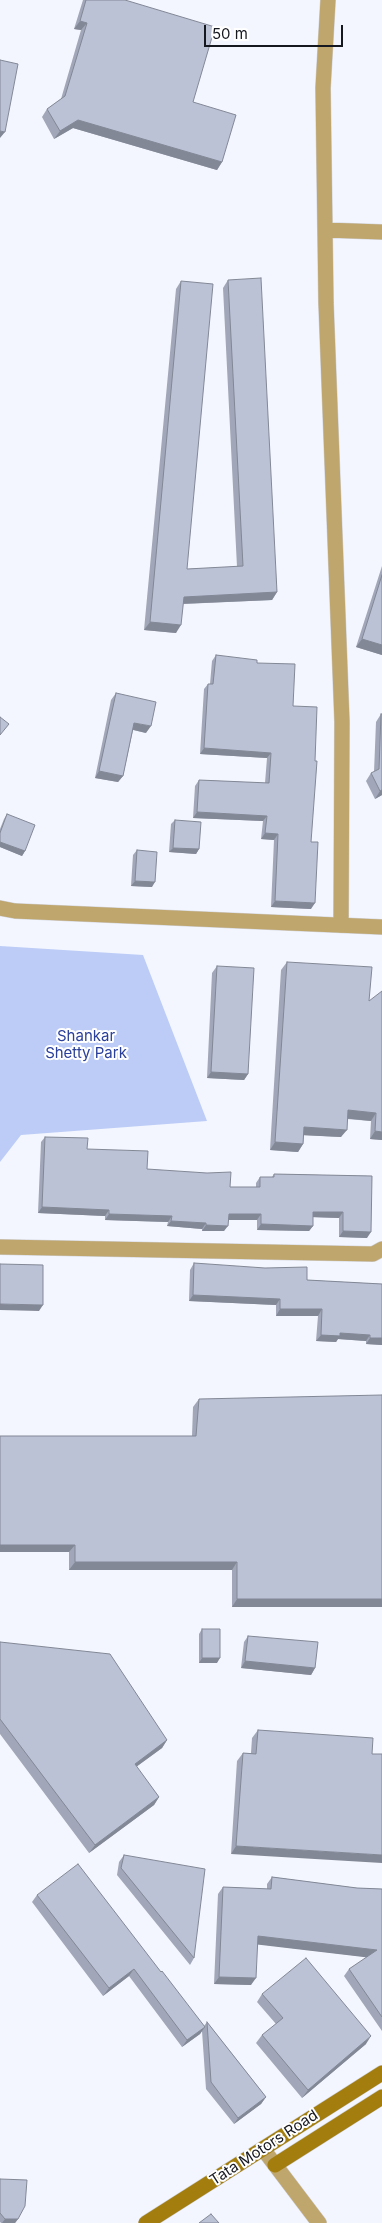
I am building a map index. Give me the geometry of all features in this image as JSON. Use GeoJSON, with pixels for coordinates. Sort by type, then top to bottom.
{"type":"FeatureCollection","features":[{"type":"Feature","properties":{"kind":"main road","name":"Tata Motors Road"},"geometry":{"type":"LineString","coordinates":[[146,2223],[382,2073]]}},
{"type":"Feature","properties":{"kind":"main road"},"geometry":{"type":"LineString","coordinates":[[275,2164],[382,2097]]}},
{"type":"Feature","properties":{"kind":"street"},"geometry":{"type":"LineString","coordinates":[[328,0],[323,88],[325,230],[342,722],[341,925]]}},
{"type":"Feature","properties":{"kind":"street"},"geometry":{"type":"LineString","coordinates":[[325,230],[382,232]]}},
{"type":"Feature","properties":{"kind":"street"},"geometry":{"type":"LineString","coordinates":[[0,908],[15,911],[382,927]]}},
{"type":"Feature","properties":{"kind":"street"},"geometry":{"type":"LineString","coordinates":[[0,1247],[373,1254],[382,1249]]}},
{"type":"Feature","properties":{"kind":"street"},"geometry":{"type":"LineString","coordinates":[[263,2149],[319,2223]]}},
{"type":"Feature","properties":{"kind":"green space","name":"Shankar Shetty Park"},"geometry":{"type":"Polygon","coordinates":[[[0,946],[143,955],[207,1121],[21,1135],[0,1162],[0,946]]]}},
{"type":"Feature","properties":{"kind":"building"},"geometry":{"type":"Polygon","coordinates":[[[86,0],[125,0],[215,27],[193,102],[236,115],[222,162],[78,120],[60,131],[47,109],[65,96],[87,23],[80,21],[86,0]]]}},
{"type":"Feature","properties":{"kind":"building"},"geometry":{"type":"Polygon","coordinates":[[[0,60],[18,64],[5,132],[0,131],[0,60]]]}},
{"type":"Feature","properties":{"kind":"building"},"geometry":{"type":"Polygon","coordinates":[[[261,278],[277,592],[184,597],[181,625],[150,622],[181,281],[213,284],[187,569],[243,566],[228,280],[261,278]]]}},
{"type":"Feature","properties":{"kind":"building"},"geometry":{"type":"Polygon","coordinates":[[[382,575],[382,645],[362,639],[382,575]]]}},
{"type":"Feature","properties":{"kind":"building"},"geometry":{"type":"Polygon","coordinates":[[[216,655],[257,660],[257,663],[295,664],[293,706],[317,707],[315,761],[317,761],[311,842],[318,842],[315,903],[275,901],[278,834],[265,833],[267,816],[197,812],[199,780],[269,783],[271,753],[204,748],[208,684],[213,684],[216,655]]]}},
{"type":"Feature","properties":{"kind":"building"},"geometry":{"type":"Polygon","coordinates":[[[116,693],[156,702],[151,726],[134,723],[123,776],[99,771],[116,693]]]}},
{"type":"Feature","properties":{"kind":"building"},"geometry":{"type":"Polygon","coordinates":[[[381,714],[382,790],[380,791],[371,773],[379,769],[381,714]]]}},
{"type":"Feature","properties":{"kind":"building"},"geometry":{"type":"Polygon","coordinates":[[[0,717],[9,724],[0,735],[0,717]]]}},
{"type":"Feature","properties":{"kind":"building"},"geometry":{"type":"Polygon","coordinates":[[[7,814],[35,825],[25,851],[0,842],[0,833],[7,814]]]}},
{"type":"Feature","properties":{"kind":"building"},"geometry":{"type":"Polygon","coordinates":[[[175,820],[201,822],[199,849],[173,848],[175,820]]]}},
{"type":"Feature","properties":{"kind":"building"},"geometry":{"type":"Polygon","coordinates":[[[137,850],[157,852],[155,882],[135,881],[137,850]]]}},
{"type":"Feature","properties":{"kind":"building"},"geometry":{"type":"Polygon","coordinates":[[[287,962],[372,967],[369,1001],[382,991],[382,1132],[375,1131],[376,1113],[348,1110],[347,1130],[304,1127],[303,1144],[275,1142],[287,962]]]}},
{"type":"Feature","properties":{"kind":"building"},"geometry":{"type":"Polygon","coordinates":[[[217,966],[254,968],[248,1074],[211,1072],[217,966]]]}},
{"type":"Feature","properties":{"kind":"building"},"geometry":{"type":"Polygon","coordinates":[[[45,1137],[88,1138],[87,1149],[148,1151],[147,1169],[207,1173],[231,1172],[230,1187],[260,1187],[260,1177],[274,1177],[274,1174],[372,1176],[371,1232],[343,1231],[343,1212],[313,1212],[313,1226],[261,1224],[261,1214],[229,1214],[228,1226],[171,1221],[172,1216],[109,1214],[109,1210],[42,1207],[45,1137]]]}},
{"type":"Feature","properties":{"kind":"building"},"geometry":{"type":"Polygon","coordinates":[[[194,1263],[265,1268],[307,1267],[307,1280],[382,1284],[382,1338],[370,1338],[370,1335],[340,1333],[340,1336],[321,1335],[322,1309],[280,1309],[280,1299],[193,1295],[194,1263]]]}},
{"type":"Feature","properties":{"kind":"building"},"geometry":{"type":"Polygon","coordinates":[[[0,1264],[43,1265],[43,1305],[0,1304],[0,1264]]]}},
{"type":"Feature","properties":{"kind":"building"},"geometry":{"type":"Polygon","coordinates":[[[382,1395],[382,1599],[237,1599],[237,1562],[75,1562],[75,1545],[0,1545],[0,1436],[196,1436],[199,1399],[382,1395]]]}},
{"type":"Feature","properties":{"kind":"building"},"geometry":{"type":"Polygon","coordinates":[[[202,1629],[220,1629],[220,1658],[202,1658],[202,1629]]]}},
{"type":"Feature","properties":{"kind":"building"},"geometry":{"type":"Polygon","coordinates":[[[248,1636],[318,1642],[315,1668],[245,1661],[248,1636]]]}},
{"type":"Feature","properties":{"kind":"building"},"geometry":{"type":"Polygon","coordinates":[[[0,1642],[110,1654],[167,1740],[135,1764],[159,1797],[95,1845],[0,1719],[0,1642]]]}},
{"type":"Feature","properties":{"kind":"building"},"geometry":{"type":"Polygon","coordinates":[[[258,1730],[373,1738],[372,1754],[382,1754],[382,1855],[236,1846],[243,1753],[256,1754],[258,1730]]]}},
{"type":"Feature","properties":{"kind":"building"},"geometry":{"type":"Polygon","coordinates":[[[124,1855],[205,1869],[194,1958],[121,1868],[124,1855]]]}},
{"type":"Feature","properties":{"kind":"building"},"geometry":{"type":"Polygon","coordinates":[[[78,1864],[205,2027],[187,2040],[134,1969],[109,1988],[37,1895],[78,1864]]]}},
{"type":"Feature","properties":{"kind":"building"},"geometry":{"type":"Polygon","coordinates":[[[272,1877],[357,1888],[382,1889],[382,2017],[349,1969],[377,1950],[258,1936],[256,1978],[219,1977],[223,1887],[271,1889],[272,1877]]]}},
{"type":"Feature","properties":{"kind":"building"},"geometry":{"type":"Polygon","coordinates":[[[306,1958],[371,2036],[308,2090],[262,2035],[283,2018],[262,1994],[306,1958]]]}},
{"type":"Feature","properties":{"kind":"building"},"geometry":{"type":"Polygon","coordinates":[[[207,2022],[266,2097],[238,2118],[211,2082],[207,2022]]]}},
{"type":"Feature","properties":{"kind":"building"},"geometry":{"type":"Polygon","coordinates":[[[0,2179],[27,2180],[25,2206],[18,2219],[5,2219],[0,2213],[0,2179]]]}},
{"type":"Feature","properties":{"kind":"building"},"geometry":{"type":"Polygon","coordinates":[[[211,2214],[219,2223],[199,2223],[211,2214]]]}}]}
